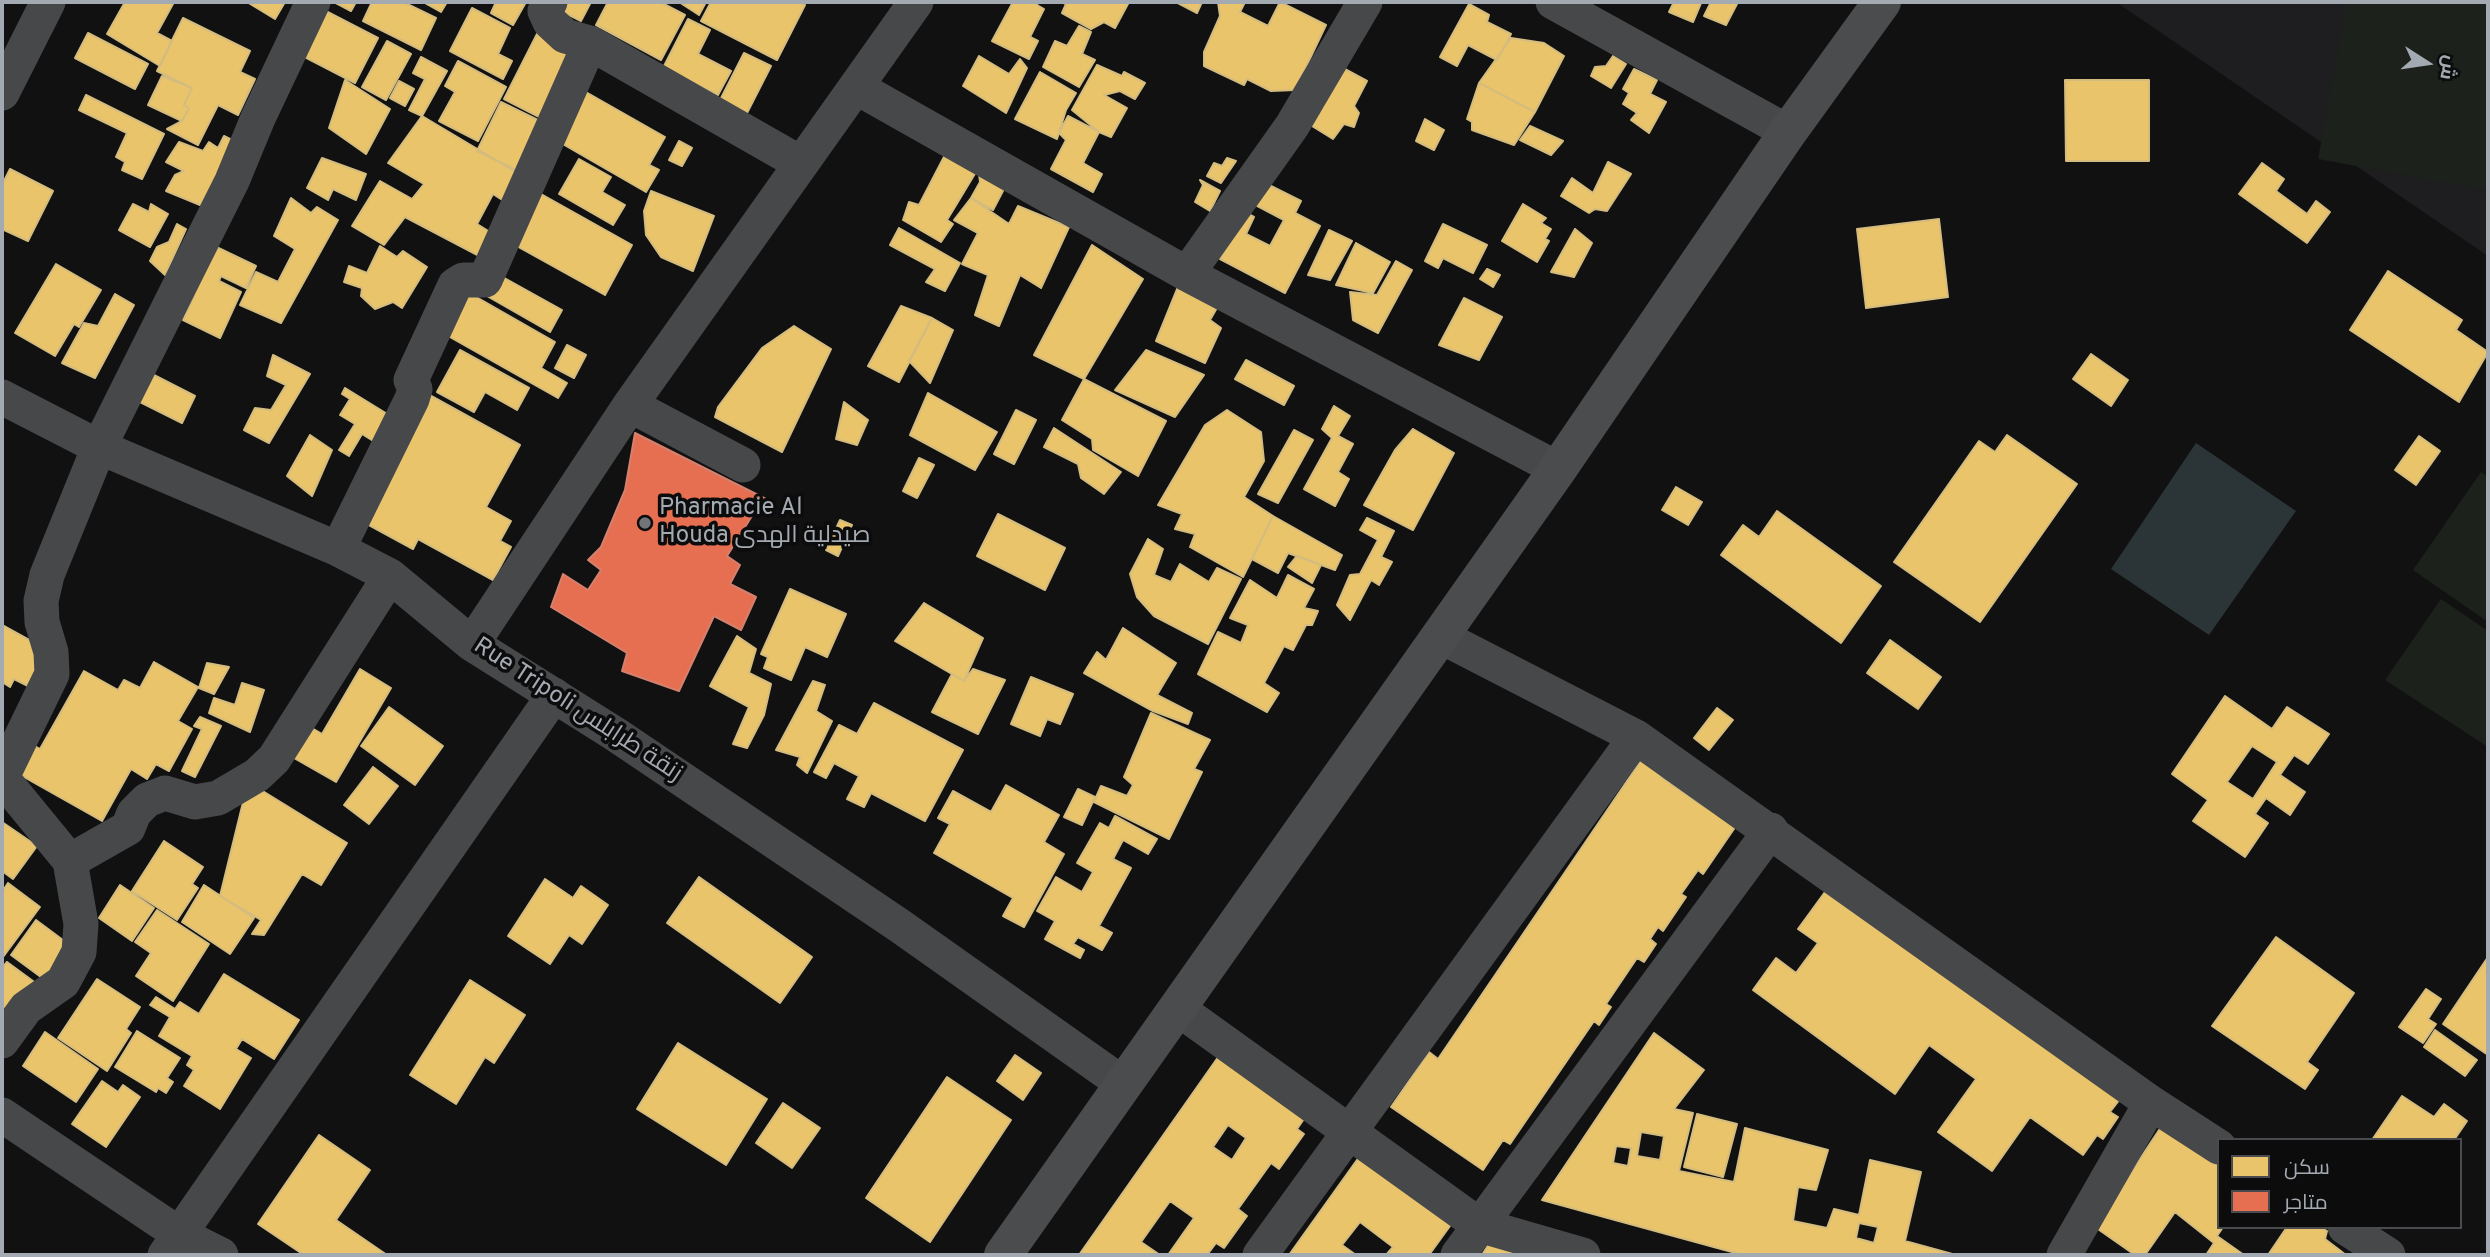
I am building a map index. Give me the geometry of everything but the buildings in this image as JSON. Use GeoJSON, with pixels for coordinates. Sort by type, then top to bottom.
{"type":"FeatureCollection","features":[{"type":"Feature","properties":{"kind":"main road"},"geometry":{"type":"LineString","coordinates":[[1003,1255],[1122,1083],[1559,469],[1788,132],[1882,2]]}},
{"type":"Feature","properties":{"kind":"street"},"geometry":{"type":"LineString","coordinates":[[2,93],[48,2]]}},
{"type":"Feature","properties":{"kind":"street"},"geometry":{"type":"LineString","coordinates":[[2,1041],[26,1008],[63,982],[79,952],[81,924],[70,861],[2,778],[52,674],[51,652],[42,622],[44,588],[99,447],[232,181],[258,118],[313,2]]}},
{"type":"Feature","properties":{"kind":"street"},"geometry":{"type":"LineString","coordinates":[[550,2],[545,10],[550,22],[565,36],[590,43],[800,163]]}},
{"type":"Feature","properties":{"kind":"street"},"geometry":{"type":"LineString","coordinates":[[471,644],[630,405],[915,2]]}},
{"type":"Feature","properties":{"kind":"street"},"geometry":{"type":"LineString","coordinates":[[1187,274],[1292,126],[1365,2]]}},
{"type":"Feature","properties":{"kind":"street"},"geometry":{"type":"LineString","coordinates":[[1553,2],[1788,132]]}},
{"type":"Feature","properties":{"kind":"street"},"geometry":{"type":"LineString","coordinates":[[338,549],[412,399],[415,389],[411,380],[455,285],[463,280],[485,280],[590,43]]}},
{"type":"Feature","properties":{"kind":"street"},"geometry":{"type":"LineString","coordinates":[[856,87],[1187,274],[1559,469]]}},
{"type":"Feature","properties":{"kind":"street","name":"Rue Tripoli زنقة طرابلس"},"geometry":{"type":"LineString","coordinates":[[2,397],[99,447],[338,549],[390,576],[471,644],[554,695],[900,926],[1122,1083]]}},
{"type":"Feature","properties":{"kind":"street"},"geometry":{"type":"LineString","coordinates":[[630,405],[743,465]]}},
{"type":"Feature","properties":{"kind":"street"},"geometry":{"type":"LineString","coordinates":[[70,861],[128,828],[134,813],[146,800],[165,793],[195,802],[218,797],[257,775],[274,759],[390,576]]}},
{"type":"Feature","properties":{"kind":"street"},"geometry":{"type":"LineString","coordinates":[[1440,636],[1636,737],[1771,830],[2151,1103],[2217,1146]]}},
{"type":"Feature","properties":{"kind":"street"},"geometry":{"type":"LineString","coordinates":[[172,1245],[554,695]]}},
{"type":"Feature","properties":{"kind":"street"},"geometry":{"type":"LineString","coordinates":[[1260,1255],[1636,737]]}},
{"type":"Feature","properties":{"kind":"street"},"geometry":{"type":"LineString","coordinates":[[1458,1255],[1771,830]]}},
{"type":"Feature","properties":{"kind":"street"},"geometry":{"type":"LineString","coordinates":[[1177,1007],[1479,1225],[1583,1255]]}},
{"type":"Feature","properties":{"kind":"street"},"geometry":{"type":"LineString","coordinates":[[2064,1255],[2151,1103]]}},
{"type":"Feature","properties":{"kind":"street"},"geometry":{"type":"LineString","coordinates":[[2,1115],[172,1245],[221,1255]]}},
{"type":"Feature","properties":{"kind":"street"},"geometry":{"type":"LineString","coordinates":[[2347,1229],[2388,1255]]}},
{"type":"Feature","properties":{"kind":"shaded area"},"geometry":{"type":"Polygon","coordinates":[[[2116,2],[2488,2],[2488,256],[2116,2]]]}},
{"type":"Feature","properties":{"kind":"shaded area"},"geometry":{"type":"Polygon","coordinates":[[[2347,2],[2488,2],[2488,190],[2318,159],[2347,2]]]}},
{"type":"Feature","properties":{"kind":"shaded area"},"geometry":{"type":"Polygon","coordinates":[[[2196,443],[2296,511],[2209,635],[2111,569],[2196,443]]]}},
{"type":"Feature","properties":{"kind":"shaded area"},"geometry":{"type":"Polygon","coordinates":[[[2481,472],[2488,477],[2488,622],[2413,570],[2481,472]]]}},
{"type":"Feature","properties":{"kind":"shaded area"},"geometry":{"type":"Polygon","coordinates":[[[2441,599],[2488,631],[2488,747],[2385,680],[2441,599]]]}},
{"type":"Feature","properties":{"kind":"place","name":"Pharmacie Al Houda صيدلية الهدى"},"geometry":{"type":"Point","coordinates":[645,523]}}]}
